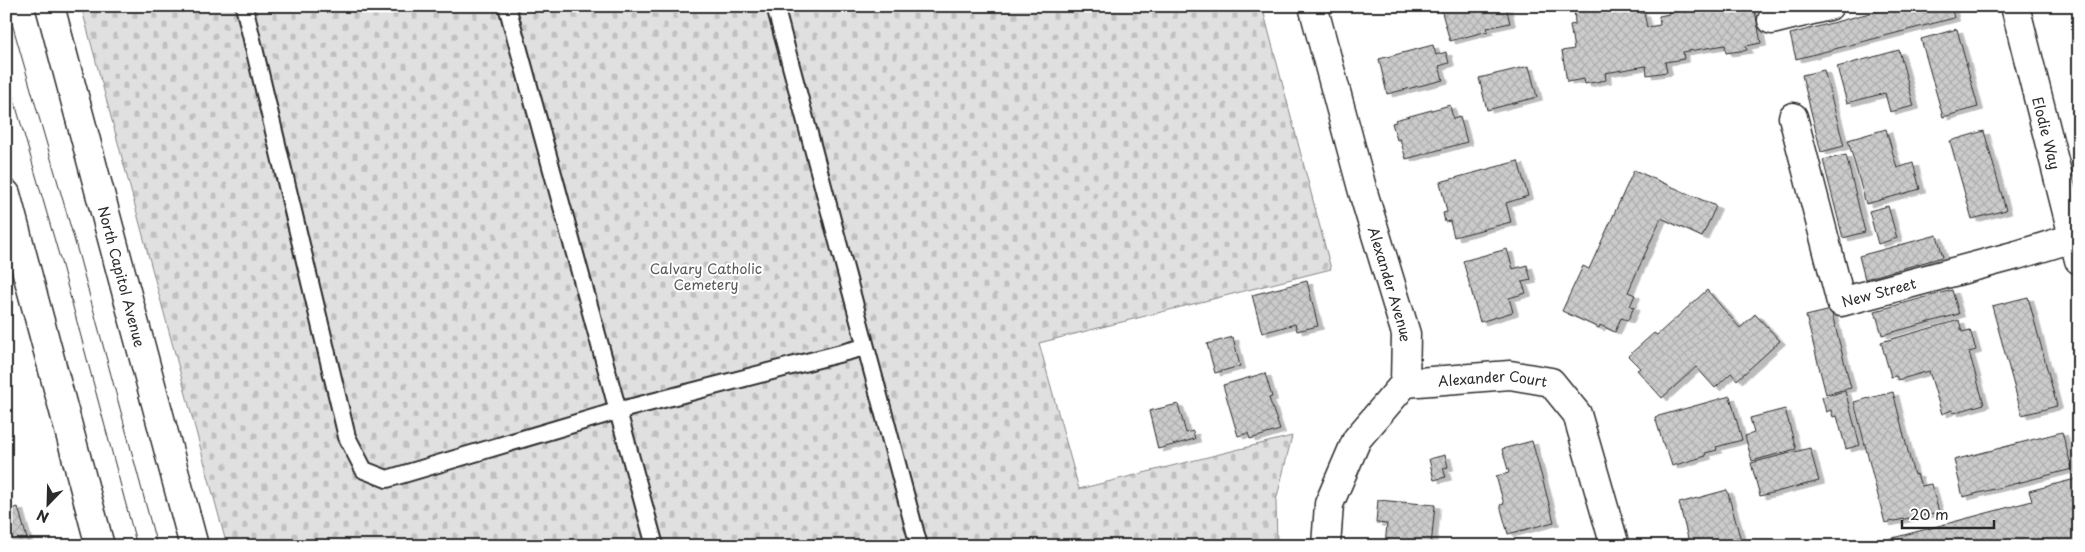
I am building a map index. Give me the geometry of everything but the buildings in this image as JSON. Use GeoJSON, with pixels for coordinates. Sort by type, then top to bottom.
{"type":"FeatureCollection","features":[{"type":"Feature","properties":{"kind":"street","name":"North Capitol Avenue"},"geometry":{"type":"LineString","coordinates":[[50,6],[194,546]]}},
{"type":"Feature","properties":{"kind":"street","name":"Alexander Avenue"},"geometry":{"type":"LineString","coordinates":[[1313,6],[1363,192],[1406,334],[1406,383]]}},
{"type":"Feature","properties":{"kind":"street"},"geometry":{"type":"LineString","coordinates":[[1772,20],[1829,6]]}},
{"type":"Feature","properties":{"kind":"street","name":"Elodie Way"},"geometry":{"type":"LineString","coordinates":[[2015,6],[2076,249]]}},
{"type":"Feature","properties":{"kind":"street","name":"New Street"},"geometry":{"type":"LineString","coordinates":[[1793,117],[1840,302],[2025,253],[2076,249]]}},
{"type":"Feature","properties":{"kind":"street"},"geometry":{"type":"LineString","coordinates":[[6,194],[100,546]]}},
{"type":"Feature","properties":{"kind":"street","name":"Alexander Court"},"geometry":{"type":"LineString","coordinates":[[1406,383],[1510,375],[1551,382],[1577,414],[1616,546]]}},
{"type":"Feature","properties":{"kind":"street"},"geometry":{"type":"LineString","coordinates":[[1326,546],[1329,504],[1356,439],[1406,383]]}},
{"type":"Feature","properties":{"kind":"lane"},"geometry":{"type":"LineString","coordinates":[[244,6],[347,437],[364,470],[387,479],[617,411],[865,346]]}},
{"type":"Feature","properties":{"kind":"lane"},"geometry":{"type":"LineString","coordinates":[[508,6],[655,546]]}},
{"type":"Feature","properties":{"kind":"lane"},"geometry":{"type":"LineString","coordinates":[[775,6],[919,546]]}},
{"type":"Feature","properties":{"kind":"green space","name":"Calvary Catholic Cemetery"},"geometry":{"type":"Polygon","coordinates":[[[81,6],[1262,6],[1331,269],[1039,343],[1079,489],[1292,436],[1276,501],[1277,546],[227,546],[81,6]]]}},
{"type":"Feature","properties":{"kind":"tram line"},"geometry":{"type":"LineString","coordinates":[[7,6],[79,256],[157,546]]}},
{"type":"Feature","properties":{"kind":"tram line"},"geometry":{"type":"LineString","coordinates":[[6,72],[61,262],[137,546]]}}]}
